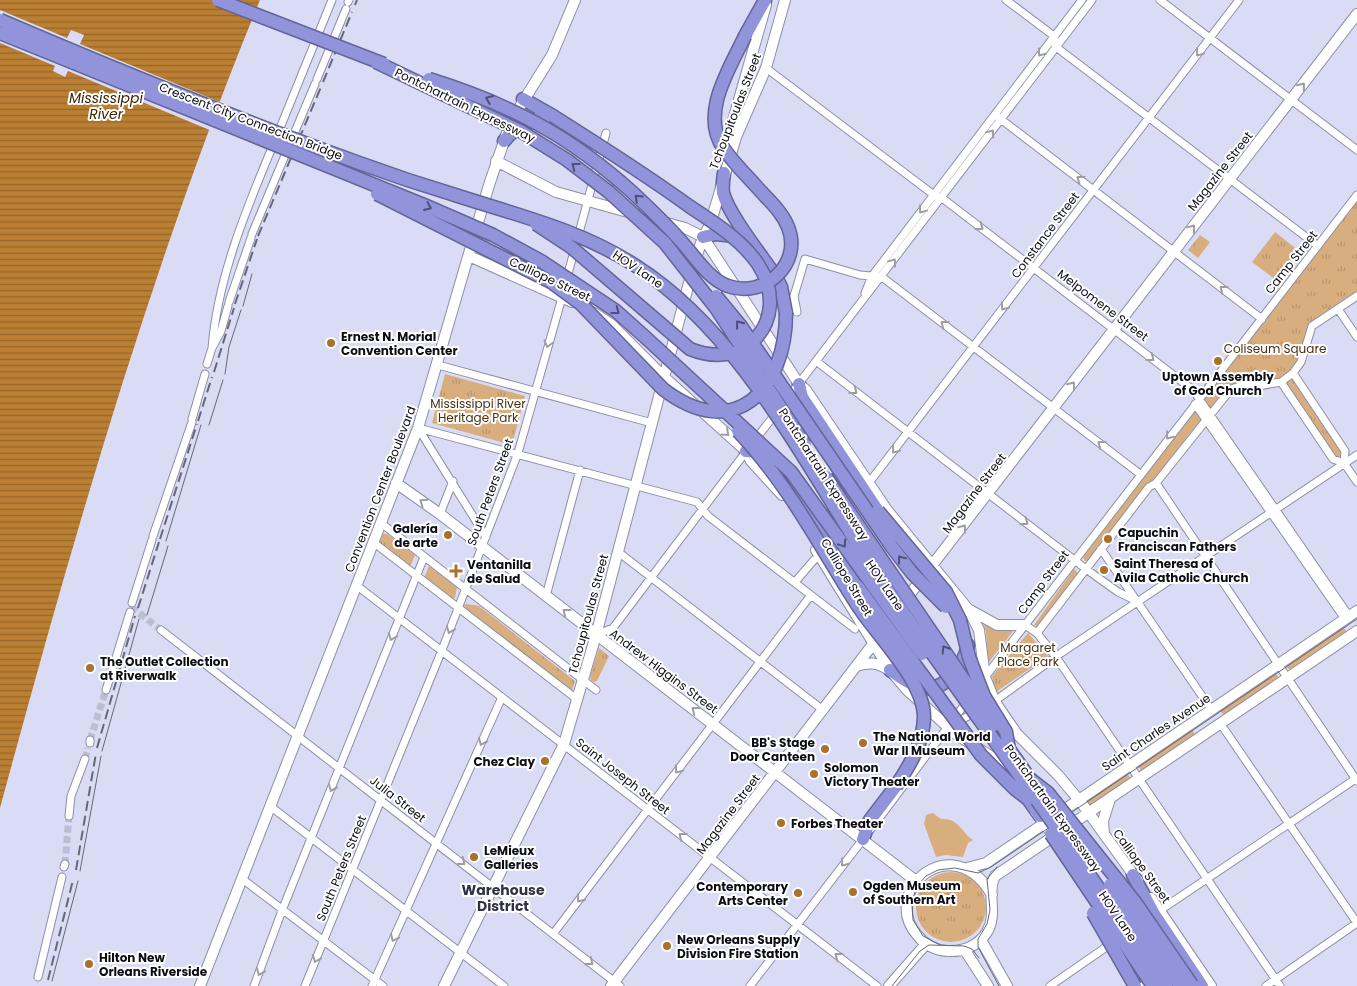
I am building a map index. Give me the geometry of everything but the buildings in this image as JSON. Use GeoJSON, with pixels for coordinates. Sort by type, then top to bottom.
{"type":"FeatureCollection","features":[{"type":"Feature","properties":{"kind":"highway"},"geometry":{"type":"LineString","coordinates":[[218,0],[376,62],[474,93],[544,125],[590,157],[632,191],[679,238],[714,278],[728,286],[747,290],[762,286],[779,274],[788,262],[791,244],[789,228],[781,214],[724,149],[717,132],[715,107],[745,36],[766,0]]}},
{"type":"Feature","properties":{"kind":"highway","name":"Crescent City Connection Bridge"},"geometry":{"type":"LineString","coordinates":[[0,20],[72,51],[363,164],[507,210]]}},
{"type":"Feature","properties":{"kind":"highway"},"geometry":{"type":"LineString","coordinates":[[0,33],[286,150],[551,282],[581,304],[674,398],[702,408],[723,412],[747,404],[770,383],[777,368],[786,335],[784,299],[776,277],[733,215],[722,186],[724,173]]}},
{"type":"Feature","properties":{"kind":"highway","name":"Pontchartrain Expressway"},"geometry":{"type":"LineString","coordinates":[[376,62],[492,116],[568,160],[609,192],[665,243],[716,308],[879,558],[940,642],[1030,779],[1048,793],[1135,902],[1192,986]]}},
{"type":"Feature","properties":{"kind":"highway"},"geometry":{"type":"LineString","coordinates":[[507,210],[533,223],[571,247],[690,349],[711,355],[738,352],[754,341],[766,324],[771,302],[768,286],[758,265],[740,243],[669,192],[553,116],[523,100]]}},
{"type":"Feature","properties":{"kind":"highway"},"geometry":{"type":"LineString","coordinates":[[504,141],[511,132],[520,127],[542,117],[553,116]]}},
{"type":"Feature","properties":{"kind":"highway","name":"Pontchartrain Expressway"},"geometry":{"type":"LineString","coordinates":[[286,150],[424,205],[493,235],[541,261],[616,311],[791,472],[1028,799],[1085,887],[1153,986]]}},
{"type":"Feature","properties":{"kind":"highway","name":"HOV Lane"},"geometry":{"type":"LineString","coordinates":[[507,210],[580,235],[620,256],[680,298],[715,333],[752,382],[822,484],[877,575],[1166,986]]}},
{"type":"Feature","properties":{"kind":"highway"},"geometry":{"type":"LineString","coordinates":[[705,233],[735,236],[761,254]]}},
{"type":"Feature","properties":{"kind":"highway"},"geometry":{"type":"LineString","coordinates":[[665,243],[740,325],[892,547],[912,573],[966,629],[969,638],[963,661],[944,682],[931,688],[923,688],[890,670]]}},
{"type":"Feature","properties":{"kind":"highway"},"geometry":{"type":"LineString","coordinates":[[799,384],[802,397],[878,511],[946,592],[960,620],[976,676],[984,696],[1006,732],[1009,749]]}},
{"type":"Feature","properties":{"kind":"highway"},"geometry":{"type":"LineString","coordinates":[[705,392],[716,409],[774,472],[811,527],[856,604],[912,678],[921,702],[924,715],[922,732],[913,759],[896,786],[870,820],[863,839]]}},
{"type":"Feature","properties":{"kind":"highway"},"geometry":{"type":"LineString","coordinates":[[746,452],[759,452],[786,478],[858,587],[982,755],[1015,789],[1028,799]]}},
{"type":"Feature","properties":{"kind":"highway"},"geometry":{"type":"LineString","coordinates":[[1133,875],[1180,953],[1192,986]]}},
{"type":"Feature","properties":{"kind":"highway"},"geometry":{"type":"LineString","coordinates":[[1085,887],[1088,903],[1140,984]]}},
{"type":"Feature","properties":{"kind":"street"},"geometry":{"type":"LineString","coordinates":[[207,364],[212,348],[220,291],[232,255],[254,192],[332,0]]}},
{"type":"Feature","properties":{"kind":"street","name":"Convention Center Boulevard"},"geometry":{"type":"LineString","coordinates":[[200,986],[418,428],[438,365],[496,161],[511,121],[552,55],[575,0]]}},
{"type":"Feature","properties":{"kind":"street","name":"Tchoupitoulas Street"},"geometry":{"type":"LineString","coordinates":[[444,986],[564,744],[596,635],[664,377],[705,233],[705,223],[737,102],[766,0]]}},
{"type":"Feature","properties":{"kind":"street","name":"Tchoupitoulas Street"},"geometry":{"type":"LineString","coordinates":[[705,233],[710,225],[736,137],[766,68],[784,0]]}},
{"type":"Feature","properties":{"kind":"street"},"geometry":{"type":"LineString","coordinates":[[1006,0],[1054,36],[1056,47],[1318,246]]}},
{"type":"Feature","properties":{"kind":"street"},"geometry":{"type":"LineString","coordinates":[[862,300],[872,276],[1082,0]]}},
{"type":"Feature","properties":{"kind":"street"},"geometry":{"type":"LineString","coordinates":[[596,635],[613,628],[1092,0]]}},
{"type":"Feature","properties":{"kind":"street"},"geometry":{"type":"LineString","coordinates":[[1160,0],[1357,150]]}},
{"type":"Feature","properties":{"kind":"street","name":"Constance Street"},"geometry":{"type":"LineString","coordinates":[[868,484],[1239,0]]}},
{"type":"Feature","properties":{"kind":"street"},"geometry":{"type":"LineString","coordinates":[[212,348],[221,331],[251,236],[348,4]]}},
{"type":"Feature","properties":{"kind":"street","name":"Magazine Street"},"geometry":{"type":"LineString","coordinates":[[615,984],[873,645],[914,588],[933,567],[1357,14]]}},
{"type":"Feature","properties":{"kind":"street","name":"Melpomene Street"},"geometry":{"type":"LineString","coordinates":[[766,68],[934,195],[942,198],[1193,390],[1197,401],[1350,615],[1356,632]]}},
{"type":"Feature","properties":{"kind":"street"},"geometry":{"type":"LineString","coordinates":[[995,114],[1262,319]]}},
{"type":"Feature","properties":{"kind":"street","name":"South Peters Street"},"geometry":{"type":"LineString","coordinates":[[305,986],[442,650],[518,453],[589,202],[606,133]]}},
{"type":"Feature","properties":{"kind":"street"},"geometry":{"type":"LineString","coordinates":[[496,161],[556,192],[705,233]]}},
{"type":"Feature","properties":{"kind":"street","name":"Camp Street"},"geometry":{"type":"LineString","coordinates":[[750,986],[984,677],[1357,195]]}},
{"type":"Feature","properties":{"kind":"street","name":"Calliope Street"},"geometry":{"type":"LineString","coordinates":[[705,233],[799,384],[806,390],[868,484],[968,609],[979,630],[984,677],[995,702],[1017,734],[1058,775],[1089,813],[1133,875]]}},
{"type":"Feature","properties":{"kind":"street","name":"Calliope Street"},"geometry":{"type":"LineString","coordinates":[[469,256],[597,314],[612,325],[664,377],[746,452],[788,502],[873,645],[890,670],[907,690],[948,727],[972,746],[995,759],[1054,836],[1106,910],[1121,937],[1140,984]]}},
{"type":"Feature","properties":{"kind":"street"},"geometry":{"type":"LineString","coordinates":[[797,312],[794,296],[805,259],[860,275],[882,276],[1140,474]]}},
{"type":"Feature","properties":{"kind":"street"},"geometry":{"type":"LineString","coordinates":[[1037,633],[1149,487],[1156,484],[1208,416],[1236,386],[1258,386],[1281,382],[1293,373],[1301,362],[1312,326],[1357,296]]}},
{"type":"Feature","properties":{"kind":"street"},"geometry":{"type":"LineString","coordinates":[[1338,309],[1357,337]]}},
{"type":"Feature","properties":{"kind":"street"},"geometry":{"type":"LineString","coordinates":[[816,361],[1086,569],[1119,592],[1139,602]]}},
{"type":"Feature","properties":{"kind":"street"},"geometry":{"type":"LineString","coordinates":[[438,365],[652,423]]}},
{"type":"Feature","properties":{"kind":"street"},"geometry":{"type":"LineString","coordinates":[[1293,373],[1345,451],[1344,463]]}},
{"type":"Feature","properties":{"kind":"street"},"geometry":{"type":"LineString","coordinates":[[132,603],[192,420],[205,374]]}},
{"type":"Feature","properties":{"kind":"street"},"geometry":{"type":"LineString","coordinates":[[1281,382],[1333,459],[1344,463],[1357,482]]}},
{"type":"Feature","properties":{"kind":"street"},"geometry":{"type":"LineString","coordinates":[[418,428],[697,502],[708,516],[855,629]]}},
{"type":"Feature","properties":{"kind":"street"},"geometry":{"type":"LineString","coordinates":[[418,428],[453,481],[486,537]]}},
{"type":"Feature","properties":{"kind":"street"},"geometry":{"type":"LineString","coordinates":[[948,727],[995,702],[1056,657],[1357,455]]}},
{"type":"Feature","properties":{"kind":"street"},"geometry":{"type":"LineString","coordinates":[[546,596],[580,470]]}},
{"type":"Feature","properties":{"kind":"street"},"geometry":{"type":"LineString","coordinates":[[440,514],[453,481]]}},
{"type":"Feature","properties":{"kind":"street","name":"Andrew Higgins Street"},"geometry":{"type":"LineString","coordinates":[[396,483],[440,514],[916,881]]}},
{"type":"Feature","properties":{"kind":"street"},"geometry":{"type":"LineString","coordinates":[[1050,986],[1206,878],[1356,779],[1156,484]]}},
{"type":"Feature","properties":{"kind":"street"},"geometry":{"type":"LineString","coordinates":[[381,523],[596,690]]}},
{"type":"Feature","properties":{"kind":"street"},"geometry":{"type":"LineString","coordinates":[[373,542],[578,700]]}},
{"type":"Feature","properties":{"kind":"street"},"geometry":{"type":"LineString","coordinates":[[1101,549],[1357,923],[1266,986]]}},
{"type":"Feature","properties":{"kind":"street"},"geometry":{"type":"LineString","coordinates":[[618,551],[823,710]]}},
{"type":"Feature","properties":{"kind":"street"},"geometry":{"type":"LineString","coordinates":[[254,986],[283,908],[424,556]]}},
{"type":"Feature","properties":{"kind":"street"},"geometry":{"type":"LineString","coordinates":[[795,582],[814,560]]}},
{"type":"Feature","properties":{"kind":"street"},"geometry":{"type":"LineString","coordinates":[[856,666],[868,662],[881,664],[890,670],[898,630],[920,591],[934,583],[943,583],[949,586]]}},
{"type":"Feature","properties":{"kind":"street","name":"Saint Joseph Street"},"geometry":{"type":"LineString","coordinates":[[356,585],[877,986]]}},
{"type":"Feature","properties":{"kind":"street"},"geometry":{"type":"LineString","coordinates":[[553,934],[811,595]]}},
{"type":"Feature","properties":{"kind":"street","name":"Calliope Street"},"geometry":{"type":"LineString","coordinates":[[968,609],[997,625],[1025,625]]}},
{"type":"Feature","properties":{"kind":"street"},"geometry":{"type":"LineString","coordinates":[[106,690],[130,612]]}},
{"type":"Feature","properties":{"kind":"street","name":"Saint Charles Avenue"},"geometry":{"type":"LineString","coordinates":[[916,881],[923,874],[938,867],[951,865],[967,868],[986,863],[1350,615]]}},
{"type":"Feature","properties":{"kind":"street"},"geometry":{"type":"LineString","coordinates":[[1025,625],[1037,633],[1056,657],[1280,986]]}},
{"type":"Feature","properties":{"kind":"street","name":"Julia Street"},"geometry":{"type":"LineString","coordinates":[[161,630],[494,887],[615,984]]}},
{"type":"Feature","properties":{"kind":"street"},"geometry":{"type":"LineString","coordinates":[[916,881],[909,895],[907,910],[915,933],[926,944],[944,951],[964,949],[981,940],[990,926],[992,883],[995,876],[1356,632]]}},
{"type":"Feature","properties":{"kind":"street"},"geometry":{"type":"LineString","coordinates":[[373,983],[502,697]]}},
{"type":"Feature","properties":{"kind":"street"},"geometry":{"type":"LineString","coordinates":[[1191,723],[1201,737]]}},
{"type":"Feature","properties":{"kind":"street"},"geometry":{"type":"LineString","coordinates":[[69,816],[70,796],[84,759]]}},
{"type":"Feature","properties":{"kind":"street"},"geometry":{"type":"LineString","coordinates":[[1104,835],[1102,821],[1110,799]]}},
{"type":"Feature","properties":{"kind":"street"},"geometry":{"type":"LineString","coordinates":[[270,806],[504,986]]}},
{"type":"Feature","properties":{"kind":"street"},"geometry":{"type":"LineString","coordinates":[[967,868],[981,878],[992,895]]}},
{"type":"Feature","properties":{"kind":"street"},"geometry":{"type":"LineString","coordinates":[[37,981],[62,877]]}},
{"type":"Feature","properties":{"kind":"street"},"geometry":{"type":"LineString","coordinates":[[241,878],[283,908],[373,983],[383,986]]}},
{"type":"Feature","properties":{"kind":"street","name":"Calliope Street"},"geometry":{"type":"LineString","coordinates":[[1157,912],[1211,986]]}},
{"type":"Feature","properties":{"kind":"street"},"geometry":{"type":"LineString","coordinates":[[981,940],[1007,986]]}},
{"type":"Feature","properties":{"kind":"street"},"geometry":{"type":"LineString","coordinates":[[889,986],[926,944]]}},
{"type":"Feature","properties":{"kind":"street"},"geometry":{"type":"LineString","coordinates":[[964,949],[988,986]]}},
{"type":"Feature","properties":{"kind":"green space","name":"Coliseum Square"},"geometry":{"type":"Polygon","coordinates":[[[1357,195],[1357,296],[1312,326],[1301,362],[1281,382],[1236,386],[1210,413],[1200,398],[1357,195]]]}},
{"type":"Feature","properties":{"kind":"green space"},"geometry":{"type":"Polygon","coordinates":[[[1275,232],[1299,251],[1276,280],[1252,262],[1275,232]]]}},
{"type":"Feature","properties":{"kind":"green space"},"geometry":{"type":"Polygon","coordinates":[[[1200,235],[1210,242],[1198,258],[1188,250],[1200,235]]]}},
{"type":"Feature","properties":{"kind":"green space","name":"Mississippi River Heritage Park"},"geometry":{"type":"Polygon","coordinates":[[[445,374],[525,396],[512,445],[432,423],[445,374]]]}},
{"type":"Feature","properties":{"kind":"green space"},"geometry":{"type":"Polygon","coordinates":[[[1292,379],[1341,452],[1340,457],[1334,456],[1286,383],[1292,379]]]}},
{"type":"Feature","properties":{"kind":"green space"},"geometry":{"type":"Polygon","coordinates":[[[1196,410],[1203,417],[1089,561],[1085,561],[1083,557],[1196,410]]]}},
{"type":"Feature","properties":{"kind":"green space"},"geometry":{"type":"Polygon","coordinates":[[[383,534],[387,534],[415,555],[410,567],[382,546],[380,542],[383,534]]]}},
{"type":"Feature","properties":{"kind":"green space"},"geometry":{"type":"Polygon","coordinates":[[[429,566],[457,587],[455,598],[451,598],[424,578],[429,566]]]}},
{"type":"Feature","properties":{"kind":"green space"},"geometry":{"type":"Polygon","coordinates":[[[1074,569],[1079,574],[1039,627],[1034,625],[1074,569]]]}},
{"type":"Feature","properties":{"kind":"green space"},"geometry":{"type":"Polygon","coordinates":[[[464,605],[479,606],[575,681],[572,691],[465,609],[464,605]]]}},
{"type":"Feature","properties":{"kind":"green space"},"geometry":{"type":"Polygon","coordinates":[[[983,622],[1000,629],[1014,630],[988,663],[986,632],[983,622]]]}},
{"type":"Feature","properties":{"kind":"green space"},"geometry":{"type":"Polygon","coordinates":[[[1342,625],[1348,634],[1291,672],[1285,664],[1342,625]]]}},
{"type":"Feature","properties":{"kind":"green space","name":"Margaret Place Park"},"geometry":{"type":"Polygon","coordinates":[[[1028,633],[1048,656],[996,692],[992,676],[1028,633]]]}},
{"type":"Feature","properties":{"kind":"green space"},"geometry":{"type":"Polygon","coordinates":[[[599,648],[609,656],[597,681],[594,682],[590,676],[599,648]]]}},
{"type":"Feature","properties":{"kind":"green space"},"geometry":{"type":"Polygon","coordinates":[[[1274,671],[1280,680],[1225,717],[1219,709],[1274,671]]]}},
{"type":"Feature","properties":{"kind":"green space"},"geometry":{"type":"Polygon","coordinates":[[[1191,728],[1196,736],[1143,773],[1137,765],[1191,728]]]}},
{"type":"Feature","properties":{"kind":"green space"},"geometry":{"type":"Polygon","coordinates":[[[1127,773],[1131,780],[1090,807],[1086,801],[1127,773]]]}},
{"type":"Feature","properties":{"kind":"green space"},"geometry":{"type":"Polygon","coordinates":[[[933,813],[941,819],[947,819],[956,823],[973,840],[968,843],[963,857],[946,855],[936,857],[924,824],[926,815],[933,813]]]}},
{"type":"Feature","properties":{"kind":"green space"},"geometry":{"type":"Polygon","coordinates":[[[951,872],[970,878],[980,888],[986,907],[980,926],[970,936],[951,942],[932,936],[922,926],[916,907],[922,888],[932,878],[951,872]]]}},
{"type":"Feature","properties":{"kind":"water","name":"Mississippi River"},"geometry":{"type":"Polygon","coordinates":[[[0,0],[260,0],[184,198],[117,400],[86,501],[0,808],[0,0]]]}},
{"type":"Feature","properties":{"kind":"pier"},"geometry":{"type":"Polygon","coordinates":[[[0,10],[67,38],[71,30],[84,35],[80,44],[222,103],[212,131],[68,71],[65,77],[53,71],[55,66],[0,43],[0,10]]]}},
{"type":"Feature","properties":{"kind":"tunnel"},"geometry":{"type":"LineString","coordinates":[[131,607],[161,630]]}},
{"type":"Feature","properties":{"kind":"tunnel"},"geometry":{"type":"LineString","coordinates":[[90,740],[106,690]]}},
{"type":"Feature","properties":{"kind":"tunnel"},"geometry":{"type":"LineString","coordinates":[[85,759],[88,748]]}},
{"type":"Feature","properties":{"kind":"tunnel"},"geometry":{"type":"LineString","coordinates":[[65,864],[69,816]]}},
{"type":"Feature","properties":{"kind":"tram line"},"geometry":{"type":"LineString","coordinates":[[243,306],[252,274]]}},
{"type":"Feature","properties":{"kind":"tram line"},"geometry":{"type":"LineString","coordinates":[[225,374],[229,347],[241,310]]}},
{"type":"Feature","properties":{"kind":"tram line"},"geometry":{"type":"LineString","coordinates":[[209,425],[223,380]]}},
{"type":"Feature","properties":{"kind":"tram line"},"geometry":{"type":"LineString","coordinates":[[166,541],[201,425]]}},
{"type":"Feature","properties":{"kind":"tram line"},"geometry":{"type":"LineString","coordinates":[[147,615],[168,546]]}},
{"type":"Feature","properties":{"kind":"tram line"},"geometry":{"type":"LineString","coordinates":[[102,751],[139,619]]}},
{"type":"Feature","properties":{"kind":"tram line"},"geometry":{"type":"LineString","coordinates":[[940,945],[923,936],[913,920],[912,901],[917,886],[926,876],[938,870],[955,868],[978,873],[991,867],[1357,619]]}},
{"type":"Feature","properties":{"kind":"tram line"},"geometry":{"type":"LineString","coordinates":[[80,871],[101,756]]}},
{"type":"Feature","properties":{"kind":"tram line"},"geometry":{"type":"LineString","coordinates":[[997,867],[987,879],[990,910],[987,924],[978,939],[978,947],[999,986]]}},
{"type":"Feature","properties":{"kind":"tram line"},"geometry":{"type":"LineString","coordinates":[[52,981],[78,881]]}},
{"type":"Feature","properties":{"kind":"tram line"},"geometry":{"type":"LineString","coordinates":[[892,986],[920,951],[929,945],[964,946],[972,949],[979,958]]}},
{"type":"Feature","properties":{"kind":"railway"},"geometry":{"type":"LineString","coordinates":[[355,5],[357,0]]}},
{"type":"Feature","properties":{"kind":"railway"},"geometry":{"type":"LineString","coordinates":[[323,82],[352,12]]}},
{"type":"Feature","properties":{"kind":"railway"},"geometry":{"type":"LineString","coordinates":[[258,236],[321,87]]}},
{"type":"Feature","properties":{"kind":"railway"},"geometry":{"type":"LineString","coordinates":[[235,304],[257,239]]}},
{"type":"Feature","properties":{"kind":"railway"},"geometry":{"type":"LineString","coordinates":[[214,372],[234,308]]}},
{"type":"Feature","properties":{"kind":"railway"},"geometry":{"type":"LineString","coordinates":[[198,421],[212,377]]}},
{"type":"Feature","properties":{"kind":"railway"},"geometry":{"type":"LineString","coordinates":[[160,539],[197,424]]}},
{"type":"Feature","properties":{"kind":"railway"},"geometry":{"type":"LineString","coordinates":[[138,608],[159,542]]}},
{"type":"Feature","properties":{"kind":"railway"},"geometry":{"type":"LineString","coordinates":[[97,748],[135,616]]}},
{"type":"Feature","properties":{"kind":"railway"},"geometry":{"type":"LineString","coordinates":[[76,870],[96,753]]}},
{"type":"Feature","properties":{"kind":"railway"},"geometry":{"type":"LineString","coordinates":[[48,980],[73,880]]}},
{"type":"Feature","properties":{"kind":"place","name":"Ernest N. Morial Convention Center"},"geometry":{"type":"Point","coordinates":[331,343]}},
{"type":"Feature","properties":{"kind":"place","name":"Uptown Assembly of God Church"},"geometry":{"type":"Point","coordinates":[1218,361]}},
{"type":"Feature","properties":{"kind":"place","name":"Galería de arte"},"geometry":{"type":"Point","coordinates":[448,535]}},
{"type":"Feature","properties":{"kind":"place","name":"Capuchin Franciscan Fathers"},"geometry":{"type":"Point","coordinates":[1108,539]}},
{"type":"Feature","properties":{"kind":"place","name":"Saint Theresa of Avila Catholic Church"},"geometry":{"type":"Point","coordinates":[1104,570]}},
{"type":"Feature","properties":{"kind":"place","name":"Ventanilla de Salud"},"geometry":{"type":"Point","coordinates":[456,571]}},
{"type":"Feature","properties":{"kind":"place","name":"The Outlet Collection at Riverwalk"},"geometry":{"type":"Point","coordinates":[90,668]}},
{"type":"Feature","properties":{"kind":"place","name":"The National World War II Museum"},"geometry":{"type":"Point","coordinates":[863,743]}},
{"type":"Feature","properties":{"kind":"place","name":"BB's Stage Door Canteen"},"geometry":{"type":"Point","coordinates":[825,749]}},
{"type":"Feature","properties":{"kind":"place","name":"Chez Clay"},"geometry":{"type":"Point","coordinates":[545,761]}},
{"type":"Feature","properties":{"kind":"place","name":"Solomon Victory Theater"},"geometry":{"type":"Point","coordinates":[814,774]}},
{"type":"Feature","properties":{"kind":"place","name":"Forbes Theater"},"geometry":{"type":"Point","coordinates":[781,823]}},
{"type":"Feature","properties":{"kind":"place","name":"LeMieux Galleries"},"geometry":{"type":"Point","coordinates":[474,857]}},
{"type":"Feature","properties":{"kind":"place","name":"Ogden Museum of Southern Art"},"geometry":{"type":"Point","coordinates":[853,892]}},
{"type":"Feature","properties":{"kind":"place","name":"Contemporary Arts Center"},"geometry":{"type":"Point","coordinates":[798,893]}},
{"type":"Feature","properties":{"kind":"place","name":"New Orleans Supply Division Fire Station"},"geometry":{"type":"Point","coordinates":[667,946]}},
{"type":"Feature","properties":{"kind":"place","name":"Hilton New Orleans Riverside"},"geometry":{"type":"Point","coordinates":[89,964]}},
{"type":"Feature","properties":{"kind":"district","name":"Warehouse District"},"geometry":{"type":"Point","coordinates":[503,898]}}]}
